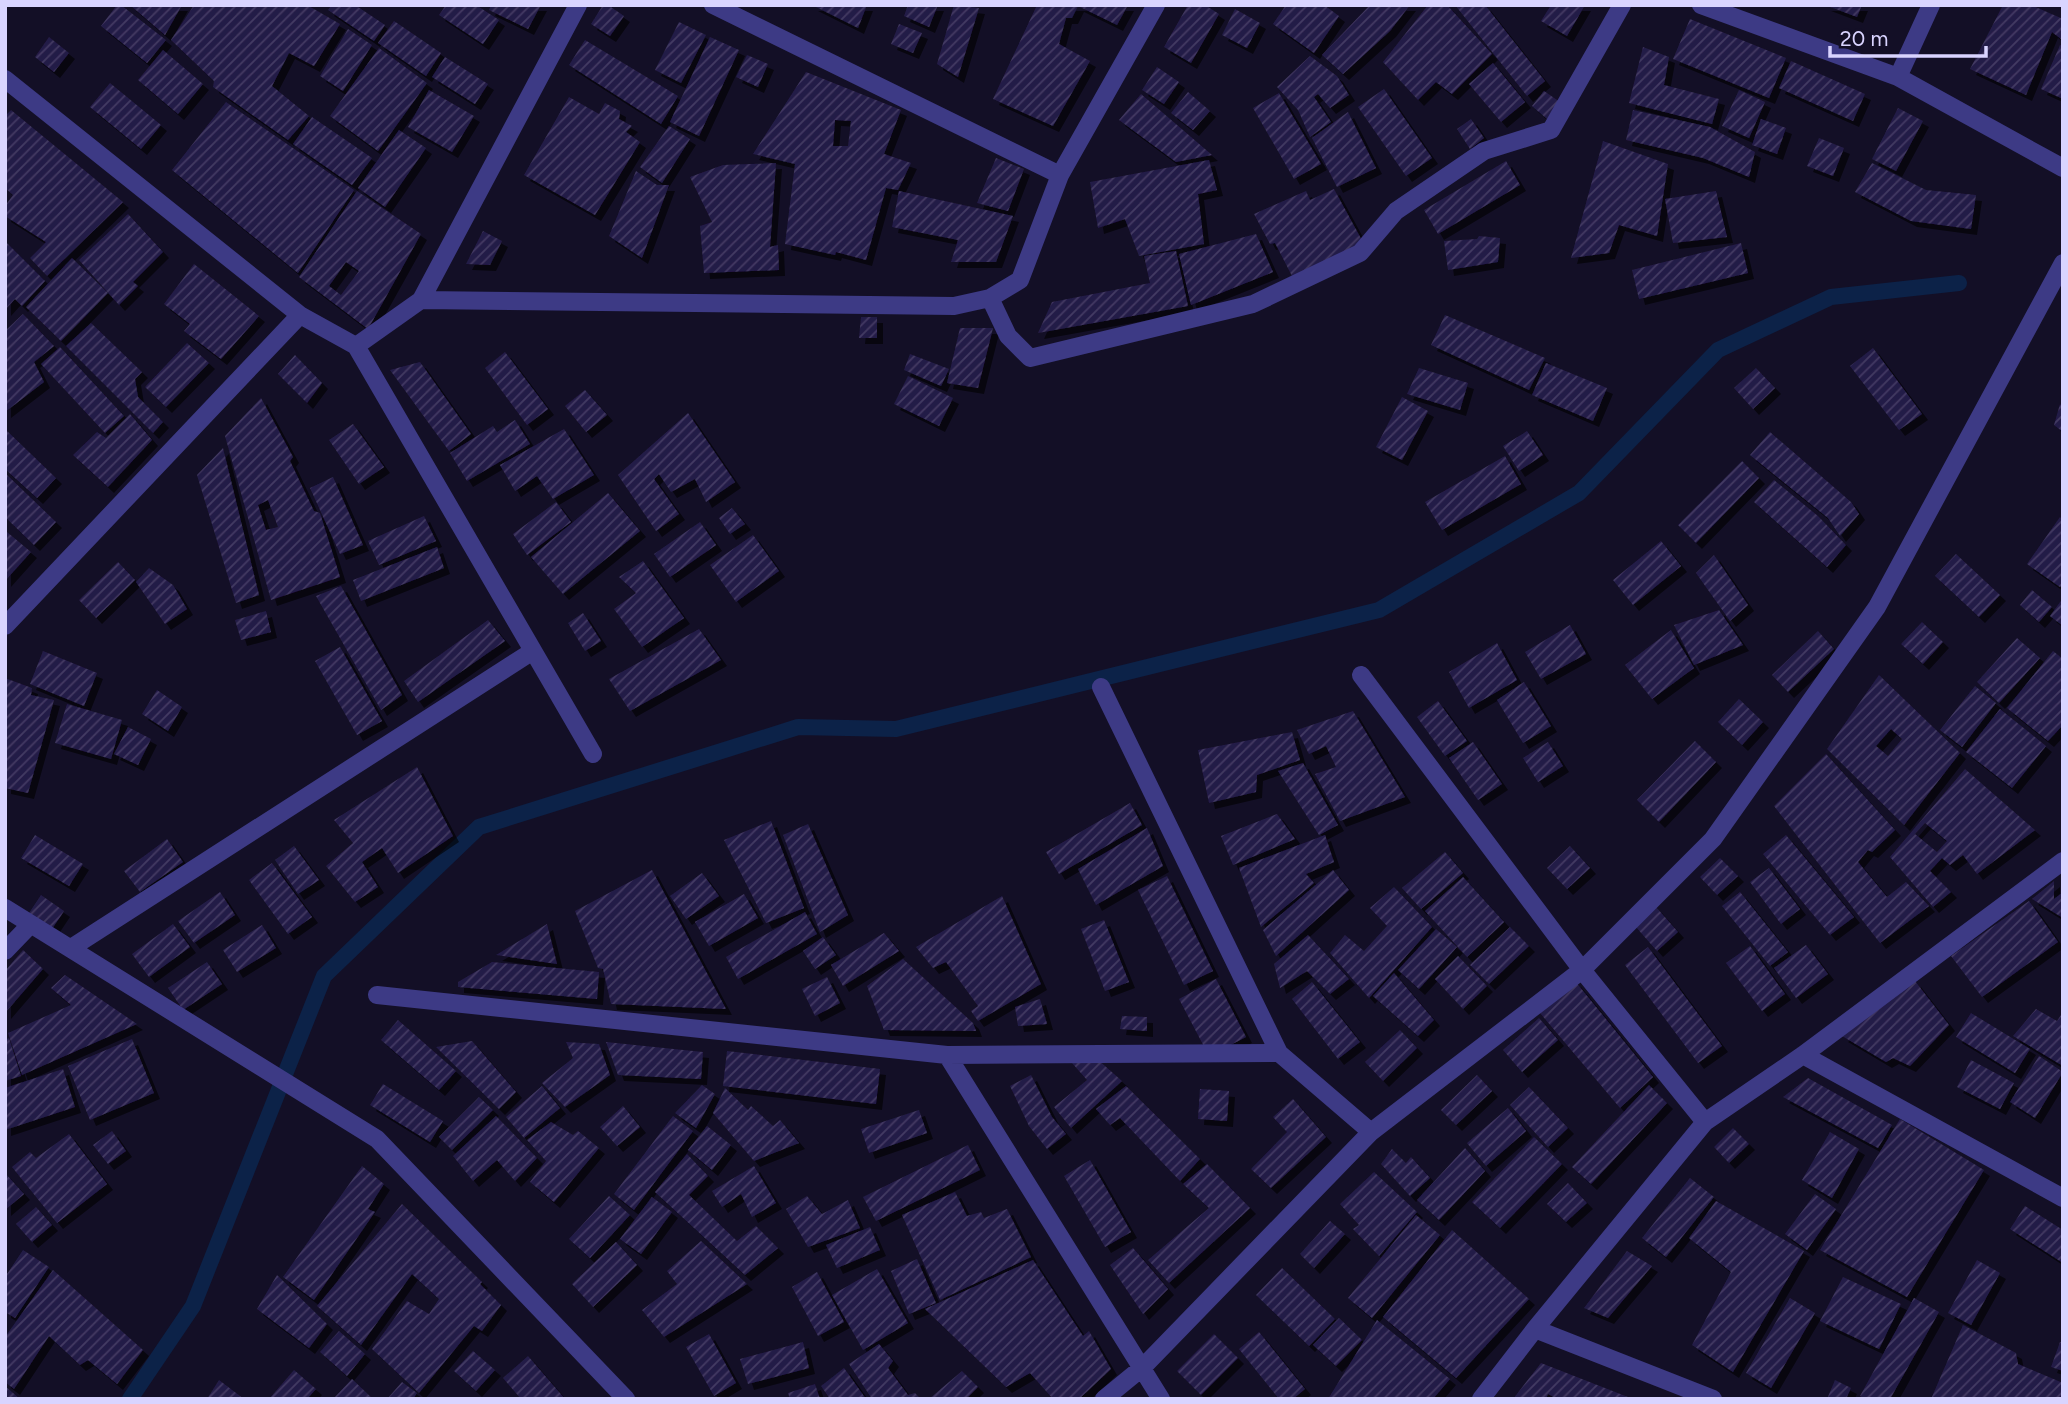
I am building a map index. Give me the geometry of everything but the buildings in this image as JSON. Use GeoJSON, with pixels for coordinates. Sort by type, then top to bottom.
{"type":"FeatureCollection","features":[{"type":"Feature","properties":{"kind":"street"},"geometry":{"type":"LineString","coordinates":[[356,346],[421,300],[578,5]]}},
{"type":"Feature","properties":{"kind":"street"},"geometry":{"type":"LineString","coordinates":[[713,5],[1060,175]]}},
{"type":"Feature","properties":{"kind":"street"},"geometry":{"type":"LineString","coordinates":[[421,300],[954,306],[990,298],[1020,280],[1060,175],[1156,5]]}},
{"type":"Feature","properties":{"kind":"street"},"geometry":{"type":"LineString","coordinates":[[990,298],[1008,337],[1030,358],[1253,304],[1360,253],[1396,211],[1484,151],[1551,130],[1622,5]]}},
{"type":"Feature","properties":{"kind":"street"},"geometry":{"type":"LineString","coordinates":[[1701,5],[1898,77],[2063,168]]}},
{"type":"Feature","properties":{"kind":"street"},"geometry":{"type":"LineString","coordinates":[[1898,77],[1931,5]]}},
{"type":"Feature","properties":{"kind":"street"},"geometry":{"type":"LineString","coordinates":[[5,79],[300,315],[356,346],[593,754]]}},
{"type":"Feature","properties":{"kind":"street"},"geometry":{"type":"LineString","coordinates":[[1104,1399],[1143,1367],[1371,1132],[1582,970],[1713,839],[1877,607],[2063,263]]}},
{"type":"Feature","properties":{"kind":"street"},"geometry":{"type":"LineString","coordinates":[[5,626],[300,315]]}},
{"type":"Feature","properties":{"kind":"street"},"geometry":{"type":"LineString","coordinates":[[71,948],[533,652]]}},
{"type":"Feature","properties":{"kind":"street"},"geometry":{"type":"LineString","coordinates":[[1361,675],[1582,970],[1705,1122]]}},
{"type":"Feature","properties":{"kind":"street"},"geometry":{"type":"LineString","coordinates":[[1101,687],[1279,1053],[1371,1132]]}},
{"type":"Feature","properties":{"kind":"street"},"geometry":{"type":"LineString","coordinates":[[1481,1399],[1705,1122],[1803,1055],[2063,861]]}},
{"type":"Feature","properties":{"kind":"street"},"geometry":{"type":"LineString","coordinates":[[5,908],[377,1139],[626,1399]]}},
{"type":"Feature","properties":{"kind":"street"},"geometry":{"type":"LineString","coordinates":[[5,951],[31,924]]}},
{"type":"Feature","properties":{"kind":"street"},"geometry":{"type":"LineString","coordinates":[[377,995],[947,1055],[1279,1053]]}},
{"type":"Feature","properties":{"kind":"street"},"geometry":{"type":"LineString","coordinates":[[947,1055],[1161,1399]]}},
{"type":"Feature","properties":{"kind":"street"},"geometry":{"type":"LineString","coordinates":[[1803,1055],[2063,1198]]}},
{"type":"Feature","properties":{"kind":"street"},"geometry":{"type":"LineString","coordinates":[[1535,1329],[1713,1399]]}},
{"type":"Feature","properties":{"kind":"waterway"},"geometry":{"type":"LineString","coordinates":[[130,1399],[193,1306],[324,976],[479,827],[798,727],[896,729],[1379,610],[1579,493],[1718,350],[1831,297],[1959,283]]}}]}
